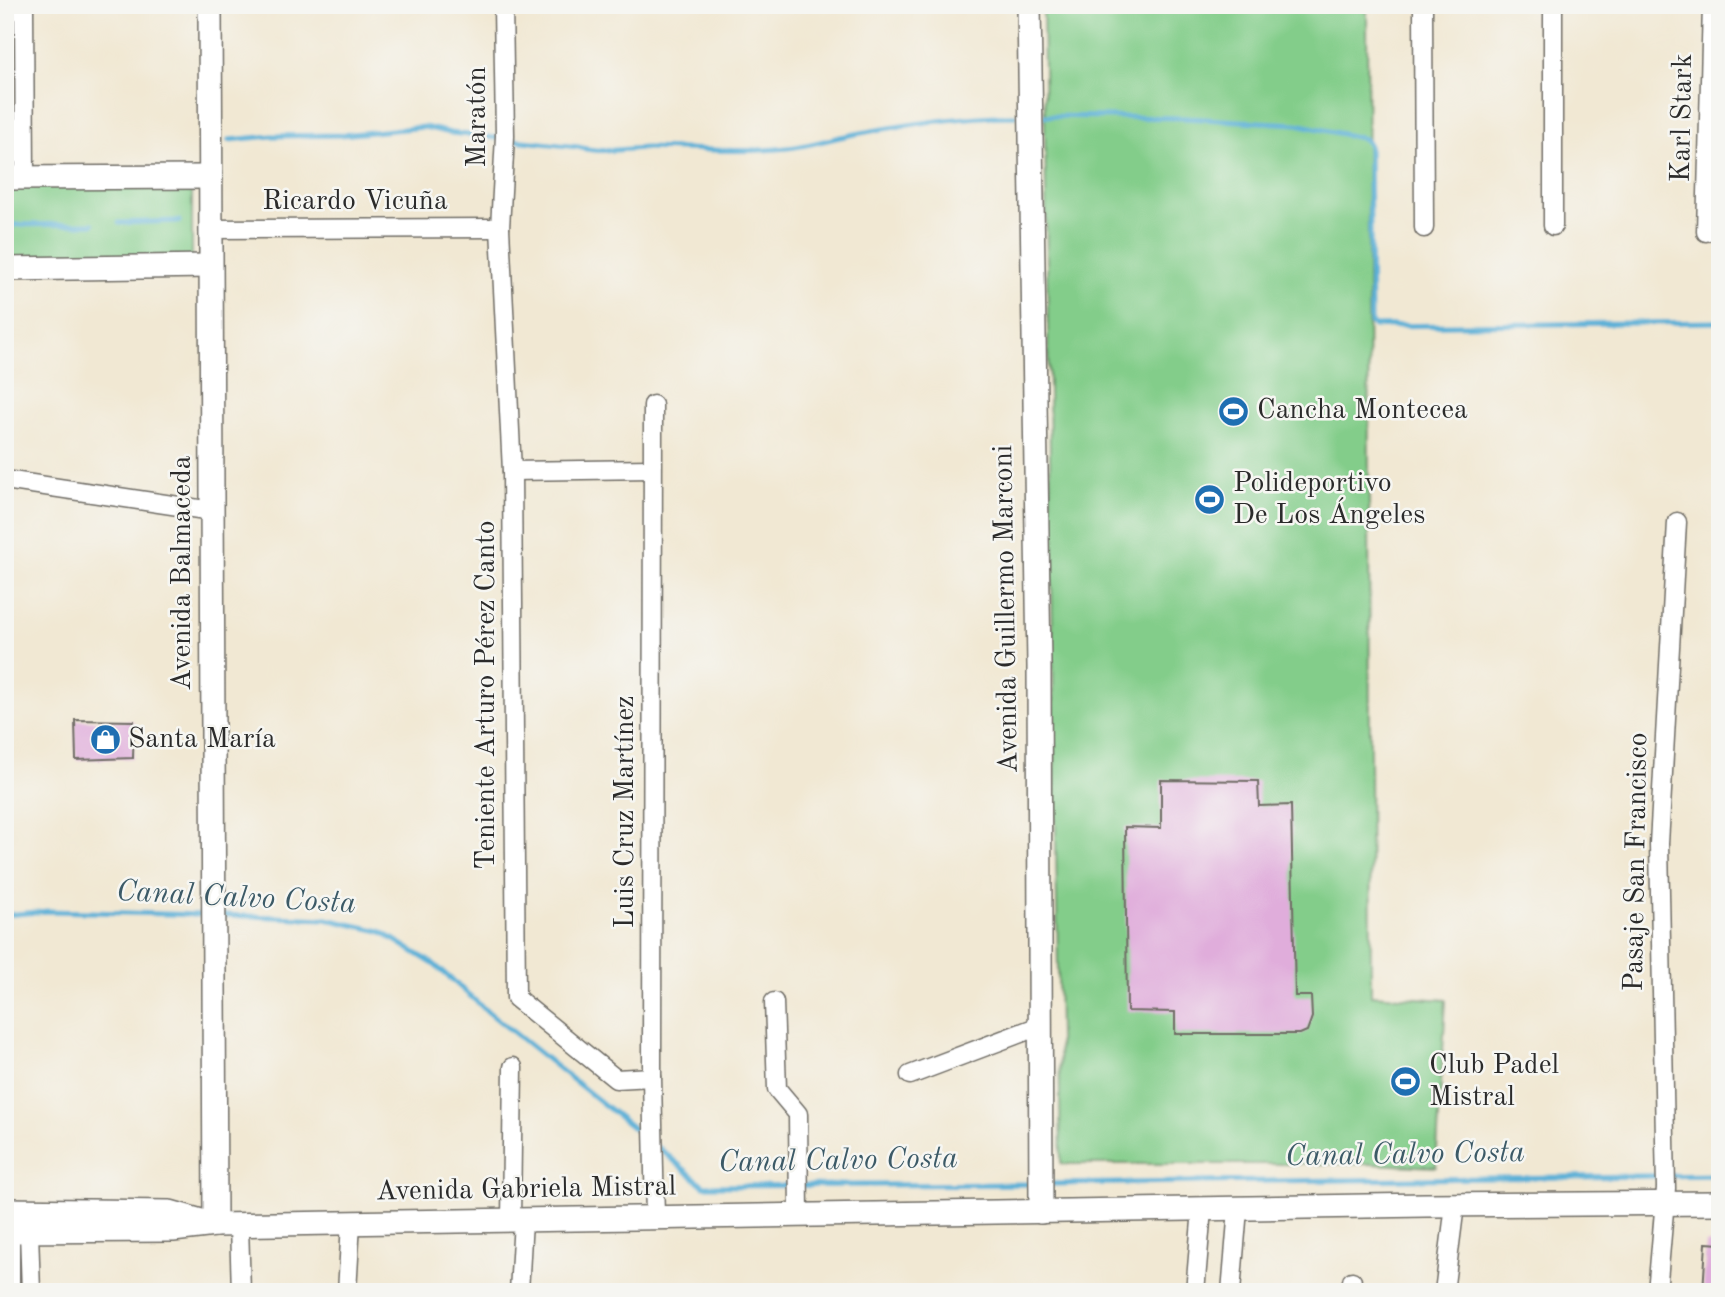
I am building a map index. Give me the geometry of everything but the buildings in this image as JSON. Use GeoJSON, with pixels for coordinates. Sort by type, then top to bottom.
{"type":"FeatureCollection","features":[{"type":"Feature","properties":{"kind":"main road","name":"Avenida Balmaceda"},"geometry":{"type":"LineString","coordinates":[[210,5],[215,1225]]}},
{"type":"Feature","properties":{"kind":"main road","name":"Avenida Guillermo Marconi"},"geometry":{"type":"LineString","coordinates":[[1029,5],[1042,1205]]}},
{"type":"Feature","properties":{"kind":"main road"},"geometry":{"type":"LineString","coordinates":[[15,178],[211,177]]}},
{"type":"Feature","properties":{"kind":"main road"},"geometry":{"type":"LineString","coordinates":[[5,268],[210,266]]}},
{"type":"Feature","properties":{"kind":"main road","name":"Avenida Gabriela Mistral"},"geometry":{"type":"LineString","coordinates":[[13,1226],[173,1230],[215,1225],[654,1218],[799,1206],[1042,1205],[1238,1209],[1455,1205],[1665,1195],[1720,1203]]}},
{"type":"Feature","properties":{"kind":"main road","name":"Avenida Gabriela Mistral"},"geometry":{"type":"LineString","coordinates":[[13,1226],[170,1212],[215,1225]]}},
{"type":"Feature","properties":{"kind":"street"},"geometry":{"type":"LineString","coordinates":[[15,178],[24,5]]}},
{"type":"Feature","properties":{"kind":"street","name":"Maratón"},"geometry":{"type":"LineString","coordinates":[[500,228],[505,136],[503,5]]}},
{"type":"Feature","properties":{"kind":"street"},"geometry":{"type":"LineString","coordinates":[[1423,5],[1424,228]]}},
{"type":"Feature","properties":{"kind":"street"},"geometry":{"type":"LineString","coordinates":[[1553,5],[1553,226]]}},
{"type":"Feature","properties":{"kind":"street","name":"Karl Stark"},"geometry":{"type":"LineString","coordinates":[[1706,232],[1712,5]]}},
{"type":"Feature","properties":{"kind":"street","name":"Ricardo Vicuña"},"geometry":{"type":"LineString","coordinates":[[210,229],[500,228]]}},
{"type":"Feature","properties":{"kind":"street","name":"Teniente Arturo Pérez Canto"},"geometry":{"type":"LineString","coordinates":[[500,228],[512,471],[516,998],[616,1079],[652,1077]]}},
{"type":"Feature","properties":{"kind":"street","name":"Luis Cruz Martínez"},"geometry":{"type":"LineString","coordinates":[[653,405],[654,1218]]}},
{"type":"Feature","properties":{"kind":"street"},"geometry":{"type":"LineString","coordinates":[[512,471],[652,469]]}},
{"type":"Feature","properties":{"kind":"street"},"geometry":{"type":"LineString","coordinates":[[5,480],[212,511]]}},
{"type":"Feature","properties":{"kind":"street","name":"Pasaje San Francisco"},"geometry":{"type":"LineString","coordinates":[[1657,1292],[1665,1195],[1659,844],[1677,522]]}},
{"type":"Feature","properties":{"kind":"street"},"geometry":{"type":"LineString","coordinates":[[774,1002],[777,1089],[798,1114],[799,1206]]}},
{"type":"Feature","properties":{"kind":"street"},"geometry":{"type":"LineString","coordinates":[[911,1075],[1042,1025]]}},
{"type":"Feature","properties":{"kind":"street"},"geometry":{"type":"LineString","coordinates":[[513,1067],[519,1292]]}},
{"type":"Feature","properties":{"kind":"street"},"geometry":{"type":"LineString","coordinates":[[1444,1292],[1455,1205]]}},
{"type":"Feature","properties":{"kind":"street"},"geometry":{"type":"LineString","coordinates":[[1195,1292],[1202,1209]]}},
{"type":"Feature","properties":{"kind":"street"},"geometry":{"type":"LineString","coordinates":[[1231,1292],[1238,1209]]}},
{"type":"Feature","properties":{"kind":"street"},"geometry":{"type":"LineString","coordinates":[[347,1292],[351,1223]]}},
{"type":"Feature","properties":{"kind":"street"},"geometry":{"type":"LineString","coordinates":[[239,1225],[241,1292]]}},
{"type":"Feature","properties":{"kind":"street"},"geometry":{"type":"LineString","coordinates":[[10,1292],[13,1226]]}},
{"type":"Feature","properties":{"kind":"street"},"geometry":{"type":"LineString","coordinates":[[13,1226],[31,1292]]}},
{"type":"Feature","properties":{"kind":"green space"},"geometry":{"type":"Polygon","coordinates":[[[5,5],[16,5],[16,58],[5,58],[5,5]]]}},
{"type":"Feature","properties":{"kind":"green space","name":"Polideportivo De Los Ángeles"},"geometry":{"type":"Polygon","coordinates":[[[1043,5],[1367,5],[1371,995],[1446,1000],[1436,1167],[1370,1164],[1061,1164],[1043,5]]]}},
{"type":"Feature","properties":{"kind":"green space"},"geometry":{"type":"Polygon","coordinates":[[[192,180],[192,264],[5,266],[5,184],[192,180]]]}},
{"type":"Feature","properties":{"kind":"waterway"},"geometry":{"type":"LineString","coordinates":[[229,140],[341,135],[424,127],[451,133],[595,150],[752,150],[795,147],[932,121],[1015,116]]}},
{"type":"Feature","properties":{"kind":"waterway"},"geometry":{"type":"LineString","coordinates":[[1045,116],[1185,118],[1297,124],[1365,139],[1369,146],[1371,324],[1375,326],[1720,322]]}},
{"type":"Feature","properties":{"kind":"waterway"},"geometry":{"type":"LineString","coordinates":[[119,223],[179,221]]}},
{"type":"Feature","properties":{"kind":"waterway"},"geometry":{"type":"LineString","coordinates":[[5,225],[93,224]]}},
{"type":"Feature","properties":{"kind":"waterway","name":"Canal Calvo Costa"},"geometry":{"type":"LineString","coordinates":[[5,915],[48,911],[208,915]]}},
{"type":"Feature","properties":{"kind":"waterway","name":"Canal Calvo Costa"},"geometry":{"type":"LineString","coordinates":[[221,915],[327,919],[380,931],[435,965],[487,1011],[648,1140]]}},
{"type":"Feature","properties":{"kind":"waterway","name":"Canal Calvo Costa"},"geometry":{"type":"LineString","coordinates":[[659,1148],[704,1186],[1034,1184]]}},
{"type":"Feature","properties":{"kind":"waterway","name":"Canal Calvo Costa"},"geometry":{"type":"LineString","coordinates":[[1047,1184],[1720,1175]]}},
{"type":"Feature","properties":{"kind":"place","name":"Cancha Montecea"},"geometry":{"type":"Point","coordinates":[1234,411]}},
{"type":"Feature","properties":{"kind":"place","name":"Polideportivo De Los Ángeles"},"geometry":{"type":"Point","coordinates":[1210,500]}},
{"type":"Feature","properties":{"kind":"place","name":"Santa María"},"geometry":{"type":"Point","coordinates":[105,740]}},
{"type":"Feature","properties":{"kind":"place","name":"Club Padel Mistral"},"geometry":{"type":"Point","coordinates":[1406,1082]}}]}
